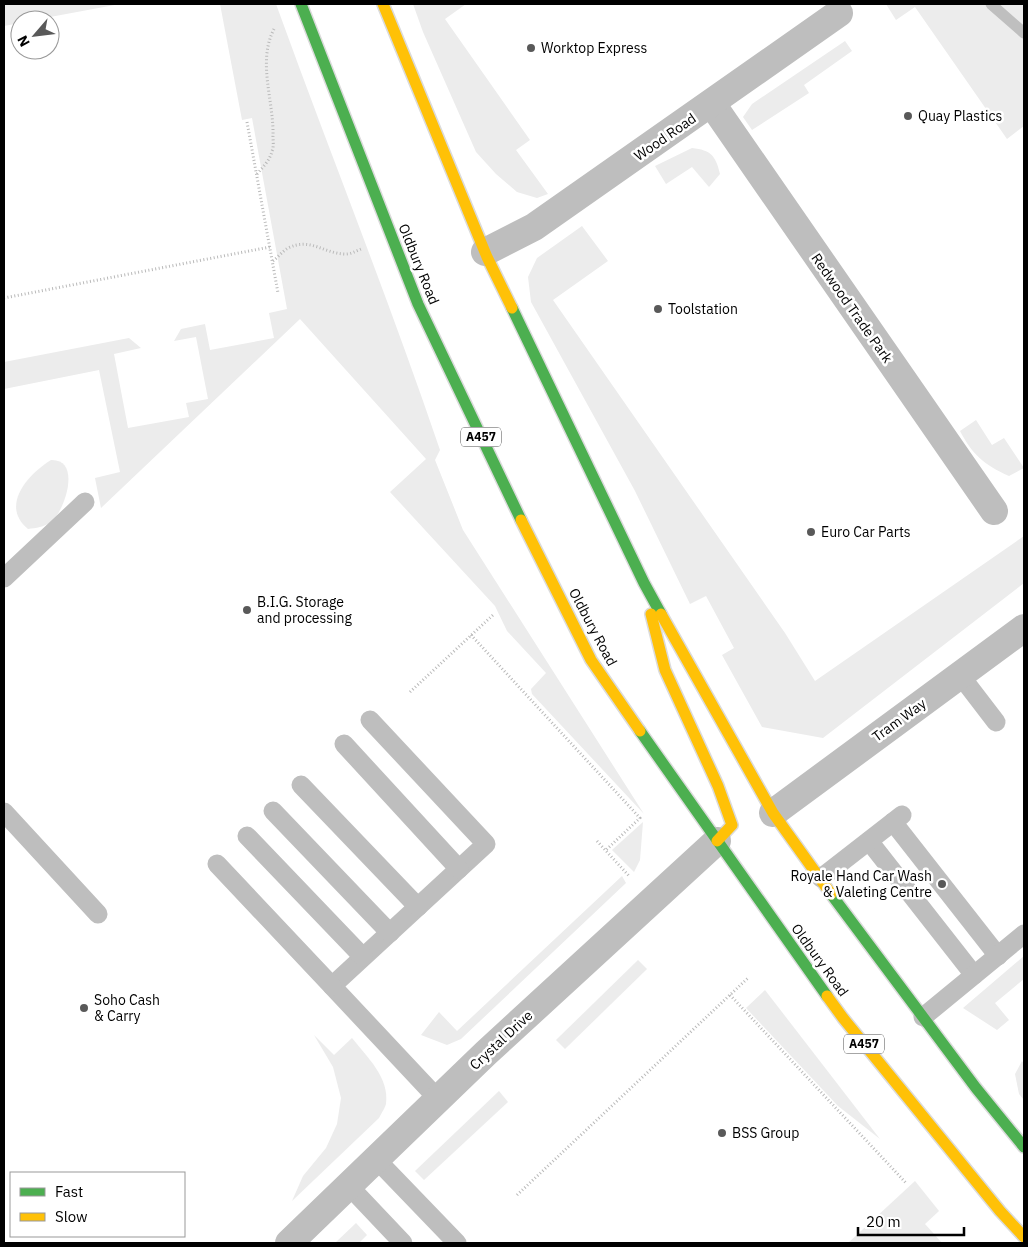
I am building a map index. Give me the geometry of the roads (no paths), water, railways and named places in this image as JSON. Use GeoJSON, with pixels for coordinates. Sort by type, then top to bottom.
{"type":"FeatureCollection","features":[{"type":"Feature","properties":{"kind":"main road","name":"Oldbury Road"},"geometry":{"type":"LineString","coordinates":[[302,4],[308,25],[418,304],[591,660],[842,1018],[1000,1211],[1024,1237]]}},
{"type":"Feature","properties":{"kind":"main road"},"geometry":{"type":"LineString","coordinates":[[383,4],[485,252],[644,583],[773,813],[874,953],[976,1088],[1024,1147]]}},
{"type":"Feature","properties":{"kind":"main road"},"geometry":{"type":"LineString","coordinates":[[644,583],[664,670],[718,786],[732,825],[717,842]]}},
{"type":"Feature","properties":{"kind":"street","name":"Wood Road"},"geometry":{"type":"LineString","coordinates":[[485,252],[528,232],[839,13]]}},
{"type":"Feature","properties":{"kind":"street","name":"Redwood Trade Park"},"geometry":{"type":"LineString","coordinates":[[712,104],[994,510]]}},
{"type":"Feature","properties":{"kind":"street","name":"Tram Way"},"geometry":{"type":"LineString","coordinates":[[773,813],[1024,628]]}},
{"type":"Feature","properties":{"kind":"street","name":"Crystal Drive"},"geometry":{"type":"LineString","coordinates":[[289,1243],[438,1099],[717,842]]}},
{"type":"Feature","properties":{"kind":"lane"},"geometry":{"type":"LineString","coordinates":[[4,578],[85,502]]}},
{"type":"Feature","properties":{"kind":"lane"},"geometry":{"type":"LineString","coordinates":[[960,675],[996,722]]}},
{"type":"Feature","properties":{"kind":"lane"},"geometry":{"type":"LineString","coordinates":[[332,986],[486,844],[370,720]]}},
{"type":"Feature","properties":{"kind":"lane"},"geometry":{"type":"LineString","coordinates":[[344,744],[458,869]]}},
{"type":"Feature","properties":{"kind":"lane"},"geometry":{"type":"LineString","coordinates":[[301,785],[418,907]]}},
{"type":"Feature","properties":{"kind":"lane"},"geometry":{"type":"LineString","coordinates":[[4,812],[98,914]]}},
{"type":"Feature","properties":{"kind":"lane"},"geometry":{"type":"LineString","coordinates":[[273,812],[390,933]]}},
{"type":"Feature","properties":{"kind":"lane"},"geometry":{"type":"LineString","coordinates":[[821,878],[898,818],[998,956]]}},
{"type":"Feature","properties":{"kind":"lane"},"geometry":{"type":"LineString","coordinates":[[247,836],[364,957]]}},
{"type":"Feature","properties":{"kind":"lane"},"geometry":{"type":"LineString","coordinates":[[869,841],[974,975]]}},
{"type":"Feature","properties":{"kind":"lane"},"geometry":{"type":"LineString","coordinates":[[217,864],[438,1099]]}},
{"type":"Feature","properties":{"kind":"lane"},"geometry":{"type":"LineString","coordinates":[[923,1016],[1024,934]]}},
{"type":"Feature","properties":{"kind":"lane"},"geometry":{"type":"LineString","coordinates":[[376,1159],[457,1243]]}},
{"type":"Feature","properties":{"kind":"lane"},"geometry":{"type":"LineString","coordinates":[[349,1186],[403,1243]]}},
{"type":"Feature","properties":{"kind":"waterway"},"geometry":{"type":"LineString","coordinates":[[991,4],[1024,33]]}},
{"type":"Feature","properties":{"kind":"place","name":"Worktop Express"},"geometry":{"type":"Point","coordinates":[531,48]}},
{"type":"Feature","properties":{"kind":"place","name":"Quay Plastics"},"geometry":{"type":"Point","coordinates":[908,116]}},
{"type":"Feature","properties":{"kind":"place","name":"Toolstation"},"geometry":{"type":"Point","coordinates":[658,309]}},
{"type":"Feature","properties":{"kind":"place","name":"Euro Car Parts"},"geometry":{"type":"Point","coordinates":[811,532]}},
{"type":"Feature","properties":{"kind":"place","name":"B.I.G. Storage and processing"},"geometry":{"type":"Point","coordinates":[247,610]}},
{"type":"Feature","properties":{"kind":"place","name":"Royale Hand Car Wash & Valeting Centre"},"geometry":{"type":"Point","coordinates":[942,884]}},
{"type":"Feature","properties":{"kind":"place","name":"Soho Cash & Carry"},"geometry":{"type":"Point","coordinates":[84,1008]}},
{"type":"Feature","properties":{"kind":"place","name":"BSS Group"},"geometry":{"type":"Point","coordinates":[722,1133]}}]}
